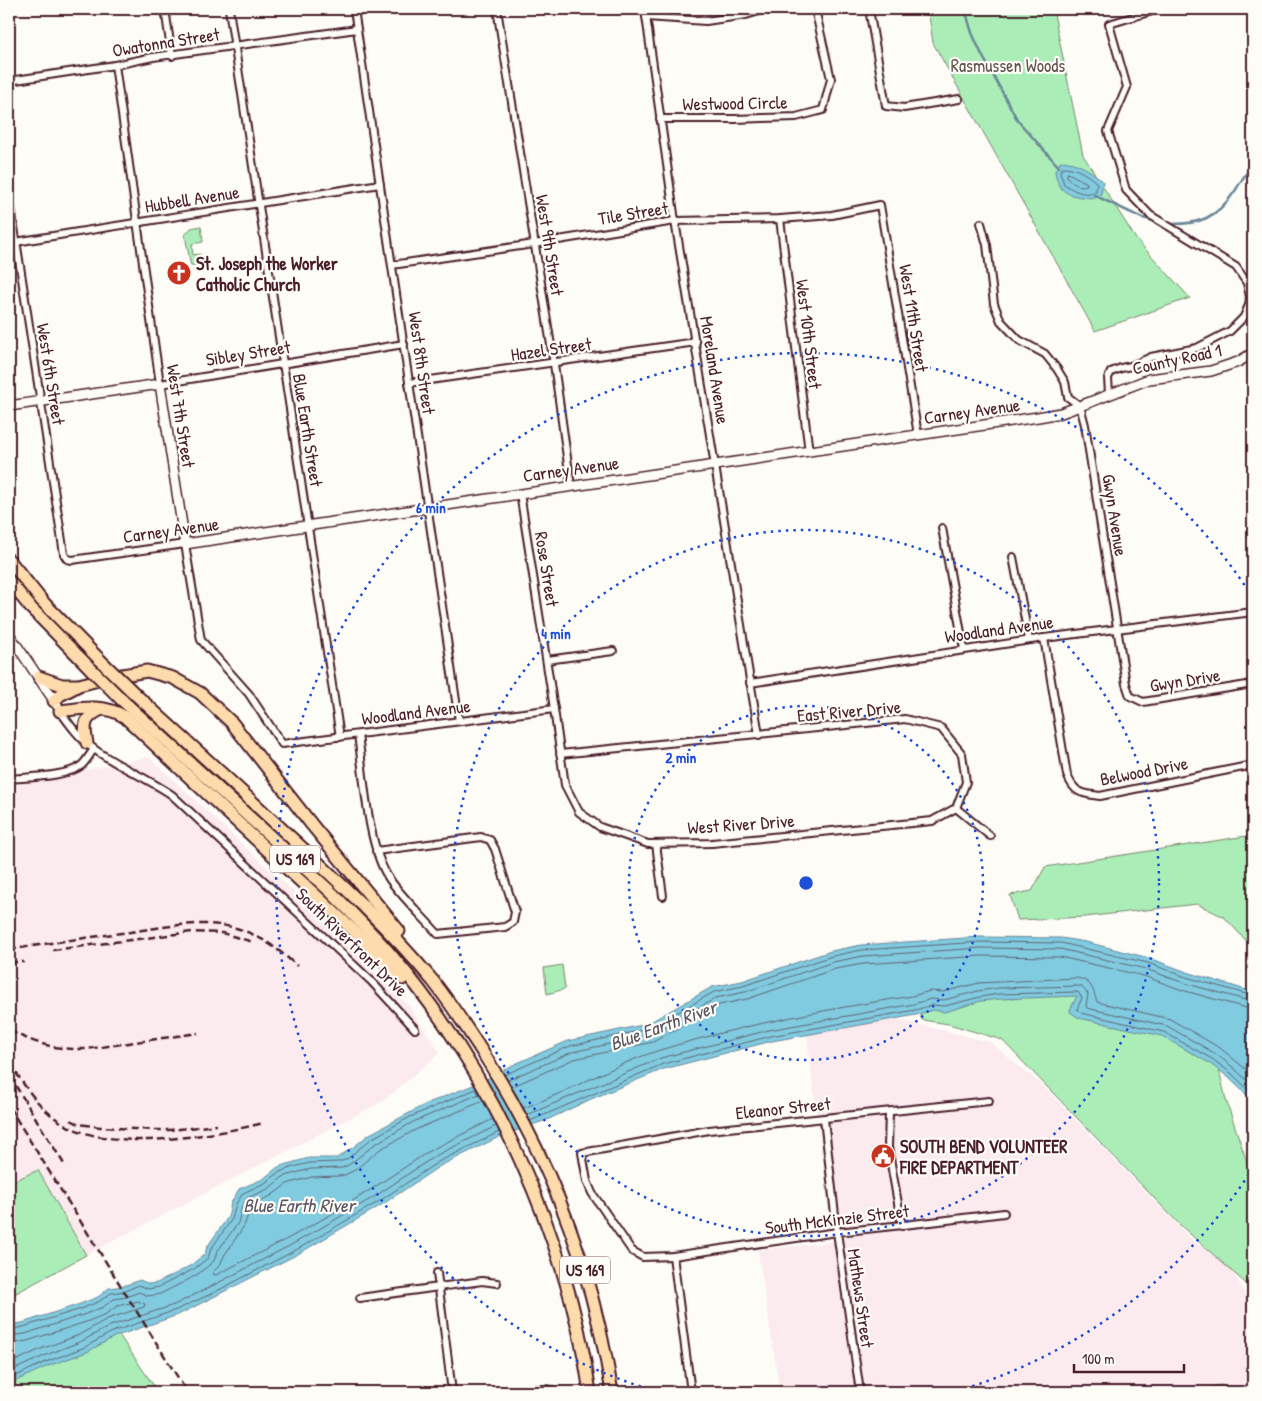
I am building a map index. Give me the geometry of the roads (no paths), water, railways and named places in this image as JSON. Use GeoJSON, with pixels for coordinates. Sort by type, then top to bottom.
{"type":"FeatureCollection","features":[{"type":"Feature","properties":{"kind":"highway","name":"US 169"},"geometry":{"type":"LineString","coordinates":[[9,560],[42,601],[105,665],[353,894],[434,982],[493,1069],[538,1153],[564,1211],[580,1254],[604,1346],[612,1392]]}},
{"type":"Feature","properties":{"kind":"highway","name":"US 169"},"geometry":{"type":"LineString","coordinates":[[9,581],[31,608],[122,700],[332,893],[393,957],[436,1013],[451,1034],[491,1103],[520,1161],[544,1217],[560,1260],[578,1329],[590,1392]]}},
{"type":"Feature","properties":{"kind":"highway"},"geometry":{"type":"LineString","coordinates":[[434,982],[401,934],[232,723],[200,693],[173,678],[148,671],[110,677],[79,685],[60,695],[58,706],[104,708],[117,712],[132,724],[355,932],[436,1013]]}},
{"type":"Feature","properties":{"kind":"highway"},"geometry":{"type":"LineString","coordinates":[[39,677],[62,685],[79,685]]}},
{"type":"Feature","properties":{"kind":"highway"},"geometry":{"type":"LineString","coordinates":[[90,746],[84,731],[85,723],[89,716],[104,708]]}},
{"type":"Feature","properties":{"kind":"highway"},"geometry":{"type":"LineString","coordinates":[[604,1346],[618,1392]]}},
{"type":"Feature","properties":{"kind":"main road","name":"County Road 1"},"geometry":{"type":"LineString","coordinates":[[1080,406],[1149,379],[1211,371],[1226,367],[1253,353]]}},
{"type":"Feature","properties":{"kind":"main road","name":"Sibley Street"},"geometry":{"type":"LineString","coordinates":[[9,406],[160,384]]}},
{"type":"Feature","properties":{"kind":"main road","name":"West 7th Street"},"geometry":{"type":"LineString","coordinates":[[160,384],[185,544]]}},
{"type":"Feature","properties":{"kind":"main road","name":"Carney Avenue"},"geometry":{"type":"LineString","coordinates":[[185,544],[1038,417],[1061,413],[1080,406]]}},
{"type":"Feature","properties":{"kind":"main road","name":"South Riverfront Drive"},"geometry":{"type":"LineString","coordinates":[[9,634],[58,706]]}},
{"type":"Feature","properties":{"kind":"street"},"geometry":{"type":"LineString","coordinates":[[165,9],[172,56]]}},
{"type":"Feature","properties":{"kind":"street","name":"Blue Earth Street"},"geometry":{"type":"LineString","coordinates":[[229,9],[340,737]]}},
{"type":"Feature","properties":{"kind":"street","name":"West 8th Street"},"geometry":{"type":"LineString","coordinates":[[354,9],[459,721]]}},
{"type":"Feature","properties":{"kind":"street","name":"West 9th Street"},"geometry":{"type":"LineString","coordinates":[[497,9],[554,364],[571,486]]}},
{"type":"Feature","properties":{"kind":"street","name":"Moreland Avenue"},"geometry":{"type":"LineString","coordinates":[[645,9],[675,221],[759,735]]}},
{"type":"Feature","properties":{"kind":"street"},"geometry":{"type":"LineString","coordinates":[[646,17],[706,21],[746,15],[766,9]]}},
{"type":"Feature","properties":{"kind":"street","name":"Westwood Circle"},"geometry":{"type":"LineString","coordinates":[[660,119],[796,117],[823,110],[831,79],[815,9]]}},
{"type":"Feature","properties":{"kind":"street"},"geometry":{"type":"LineString","coordinates":[[869,9],[886,106],[904,108],[959,99]]}},
{"type":"Feature","properties":{"kind":"street"},"geometry":{"type":"LineString","coordinates":[[1109,394],[1108,378],[1111,372],[1151,357],[1197,348],[1230,331],[1244,317],[1249,305],[1250,297],[1247,284],[1236,267],[1150,215],[1126,190],[1108,131],[1127,88],[1109,24],[1158,9]]}},
{"type":"Feature","properties":{"kind":"street","name":"Owatonna Street"},"geometry":{"type":"LineString","coordinates":[[9,81],[115,65],[152,57],[172,56],[357,29]]}},
{"type":"Feature","properties":{"kind":"street","name":"West 7th Street"},"geometry":{"type":"LineString","coordinates":[[115,65],[160,384]]}},
{"type":"Feature","properties":{"kind":"street","name":"Hubbell Avenue"},"geometry":{"type":"LineString","coordinates":[[12,242],[380,184]]}},
{"type":"Feature","properties":{"kind":"street","name":"West 6th Street"},"geometry":{"type":"LineString","coordinates":[[9,194],[12,242],[64,554],[67,559]]}},
{"type":"Feature","properties":{"kind":"street","name":"Tile Street"},"geometry":{"type":"LineString","coordinates":[[392,265],[675,221],[780,219],[832,215],[880,205]]}},
{"type":"Feature","properties":{"kind":"street","name":"West 11th Street"},"geometry":{"type":"LineString","coordinates":[[880,205],[918,435]]}},
{"type":"Feature","properties":{"kind":"street","name":"West 10th Street"},"geometry":{"type":"LineString","coordinates":[[780,219],[809,452]]}},
{"type":"Feature","properties":{"kind":"street"},"geometry":{"type":"LineString","coordinates":[[981,223],[994,304],[1001,321],[1019,340],[1045,354],[1057,368],[1065,382],[1068,397],[1080,406]]}},
{"type":"Feature","properties":{"kind":"street","name":"Hazel Street"},"geometry":{"type":"LineString","coordinates":[[409,383],[554,364],[696,342]]}},
{"type":"Feature","properties":{"kind":"street","name":"Sibley Street"},"geometry":{"type":"LineString","coordinates":[[160,384],[404,344]]}},
{"type":"Feature","properties":{"kind":"street","name":"Gwyn Avenue"},"geometry":{"type":"LineString","coordinates":[[1080,406],[1085,425],[1118,629]]}},
{"type":"Feature","properties":{"kind":"street","name":"Rose Street"},"geometry":{"type":"LineString","coordinates":[[520,494],[554,709]]}},
{"type":"Feature","properties":{"kind":"street"},"geometry":{"type":"LineString","coordinates":[[942,528],[964,649]]}},
{"type":"Feature","properties":{"kind":"street","name":"West 7th Street"},"geometry":{"type":"LineString","coordinates":[[185,544],[201,640],[249,694],[282,744]]}},
{"type":"Feature","properties":{"kind":"street","name":"Carney Avenue"},"geometry":{"type":"LineString","coordinates":[[67,559],[77,560],[185,544]]}},
{"type":"Feature","properties":{"kind":"street"},"geometry":{"type":"LineString","coordinates":[[1013,557],[1029,640]]}},
{"type":"Feature","properties":{"kind":"street","name":"Woodland Avenue"},"geometry":{"type":"LineString","coordinates":[[750,683],[964,649],[1253,612]]}},
{"type":"Feature","properties":{"kind":"street","name":"Gwyn Drive"},"geometry":{"type":"LineString","coordinates":[[1118,629],[1126,684],[1130,696],[1143,702],[1253,684]]}},
{"type":"Feature","properties":{"kind":"street","name":"Belwood Drive"},"geometry":{"type":"LineString","coordinates":[[1044,638],[1067,774],[1072,786],[1082,793],[1100,796],[1253,765]]}},
{"type":"Feature","properties":{"kind":"street"},"geometry":{"type":"LineString","coordinates":[[547,660],[613,652]]}},
{"type":"Feature","properties":{"kind":"street","name":"South Riverfront Drive"},"geometry":{"type":"LineString","coordinates":[[58,706],[71,726],[90,746],[172,795],[364,974],[414,1028]]}},
{"type":"Feature","properties":{"kind":"street","name":"Woodland Avenue"},"geometry":{"type":"LineString","coordinates":[[282,744],[554,709]]}},
{"type":"Feature","properties":{"kind":"street","name":"West River Drive"},"geometry":{"type":"LineString","coordinates":[[554,709],[565,785],[579,812],[600,827],[648,844],[712,843],[932,821],[956,808]]}},
{"type":"Feature","properties":{"kind":"street","name":"East River Drive"},"geometry":{"type":"LineString","coordinates":[[759,735],[905,719],[941,728],[962,754],[966,782],[956,808]]}},
{"type":"Feature","properties":{"kind":"street"},"geometry":{"type":"LineString","coordinates":[[358,734],[370,823],[376,851],[389,879],[438,934],[505,926],[513,922],[515,912],[495,849],[490,840],[481,837],[376,851]]}},
{"type":"Feature","properties":{"kind":"street"},"geometry":{"type":"LineString","coordinates":[[560,754],[759,735]]}},
{"type":"Feature","properties":{"kind":"street"},"geometry":{"type":"LineString","coordinates":[[9,779],[74,769],[81,765],[90,746]]}},
{"type":"Feature","properties":{"kind":"street"},"geometry":{"type":"LineString","coordinates":[[956,808],[990,836]]}},
{"type":"Feature","properties":{"kind":"street"},"geometry":{"type":"LineString","coordinates":[[656,844],[663,896]]}},
{"type":"Feature","properties":{"kind":"street","name":"Eleanor Street"},"geometry":{"type":"LineString","coordinates":[[582,1154],[709,1130],[989,1101]]}},
{"type":"Feature","properties":{"kind":"street"},"geometry":{"type":"LineString","coordinates":[[889,1112],[888,1147],[902,1226]]}},
{"type":"Feature","properties":{"kind":"street","name":"Mathews Street"},"geometry":{"type":"LineString","coordinates":[[824,1119],[837,1232],[860,1392]]}},
{"type":"Feature","properties":{"kind":"street","name":"South McKinzie Street"},"geometry":{"type":"LineString","coordinates":[[582,1154],[587,1181],[592,1193],[632,1250],[643,1257],[673,1256],[837,1232],[1004,1213]]}},
{"type":"Feature","properties":{"kind":"street"},"geometry":{"type":"LineString","coordinates":[[673,1256],[691,1392]]}},
{"type":"Feature","properties":{"kind":"street"},"geometry":{"type":"LineString","coordinates":[[437,1273],[452,1392]]}},
{"type":"Feature","properties":{"kind":"street"},"geometry":{"type":"LineString","coordinates":[[360,1298],[482,1281],[497,1283]]}},
{"type":"Feature","properties":{"kind":"street"},"geometry":{"type":"LineString","coordinates":[[516,1392],[540,1389],[557,1392]]}},
{"type":"Feature","properties":{"kind":"water"},"geometry":{"type":"Polygon","coordinates":[[[1061,161],[1084,167],[1103,181],[1101,194],[1094,198],[1086,198],[1067,193],[1063,190],[1056,178],[1055,170],[1061,161]]]}},
{"type":"Feature","properties":{"kind":"water","name":"Blue Earth River"},"geometry":{"type":"Polygon","coordinates":[[[980,937],[1061,938],[1086,942],[1149,958],[1253,992],[1253,1101],[1228,1077],[1209,1063],[1162,1036],[1079,1018],[1070,1012],[1077,996],[981,1001],[945,1012],[933,1010],[916,1015],[772,1041],[664,1069],[591,1099],[549,1119],[501,1136],[440,1166],[380,1206],[298,1254],[178,1315],[114,1337],[87,1352],[48,1366],[9,1384],[9,1325],[22,1323],[80,1304],[98,1297],[109,1288],[123,1286],[140,1280],[149,1284],[157,1283],[191,1265],[205,1254],[207,1247],[228,1217],[231,1203],[239,1189],[263,1179],[278,1167],[309,1158],[337,1158],[368,1135],[428,1103],[481,1082],[515,1064],[568,1041],[647,1024],[712,987],[742,981],[831,951],[861,945],[980,937]]]}},
{"type":"Feature","properties":{"kind":"waterway"},"geometry":{"type":"LineString","coordinates":[[965,9],[972,33],[982,55],[1018,121],[1059,167]]}},
{"type":"Feature","properties":{"kind":"waterway"},"geometry":{"type":"LineString","coordinates":[[1168,224],[1189,223],[1214,214],[1228,200],[1253,165]]}},
{"type":"Feature","properties":{"kind":"waterway"},"geometry":{"type":"LineString","coordinates":[[1094,195],[1142,218],[1155,221]]}},
{"type":"Feature","properties":{"kind":"railway"},"geometry":{"type":"LineString","coordinates":[[9,950],[170,926],[210,924],[236,928],[253,935],[276,948],[297,966]]}},
{"type":"Feature","properties":{"kind":"railway"},"geometry":{"type":"LineString","coordinates":[[53,950],[192,932],[222,933],[253,942]]}},
{"type":"Feature","properties":{"kind":"railway"},"geometry":{"type":"LineString","coordinates":[[9,962],[24,962]]}},
{"type":"Feature","properties":{"kind":"railway"},"geometry":{"type":"LineString","coordinates":[[9,1030],[46,1045],[76,1049],[198,1033]]}},
{"type":"Feature","properties":{"kind":"railway"},"geometry":{"type":"LineString","coordinates":[[9,1062],[31,1093],[50,1114],[78,1131],[103,1137],[130,1140],[158,1140],[215,1133],[264,1123]]}},
{"type":"Feature","properties":{"kind":"railway"},"geometry":{"type":"LineString","coordinates":[[9,1075],[64,1164]]}},
{"type":"Feature","properties":{"kind":"railway"},"geometry":{"type":"LineString","coordinates":[[9,1107],[187,1392]]}},
{"type":"Feature","properties":{"kind":"railway"},"geometry":{"type":"LineString","coordinates":[[71,1120],[79,1124],[100,1127],[153,1130],[217,1125]]}},
{"type":"Feature","properties":{"kind":"place","name":"St. Joseph the Worker Catholic Church"},"geometry":{"type":"Point","coordinates":[179,273]}},
{"type":"Feature","properties":{"kind":"place","name":"SOUTH BEND VOLUNTEER FIRE DEPARTMENT"},"geometry":{"type":"Point","coordinates":[883,1156]}},
{"type":"Feature","properties":{"kind":"park label","name":"Rasmussen Woods"},"geometry":{"type":"Point","coordinates":[1008,65]}}]}
